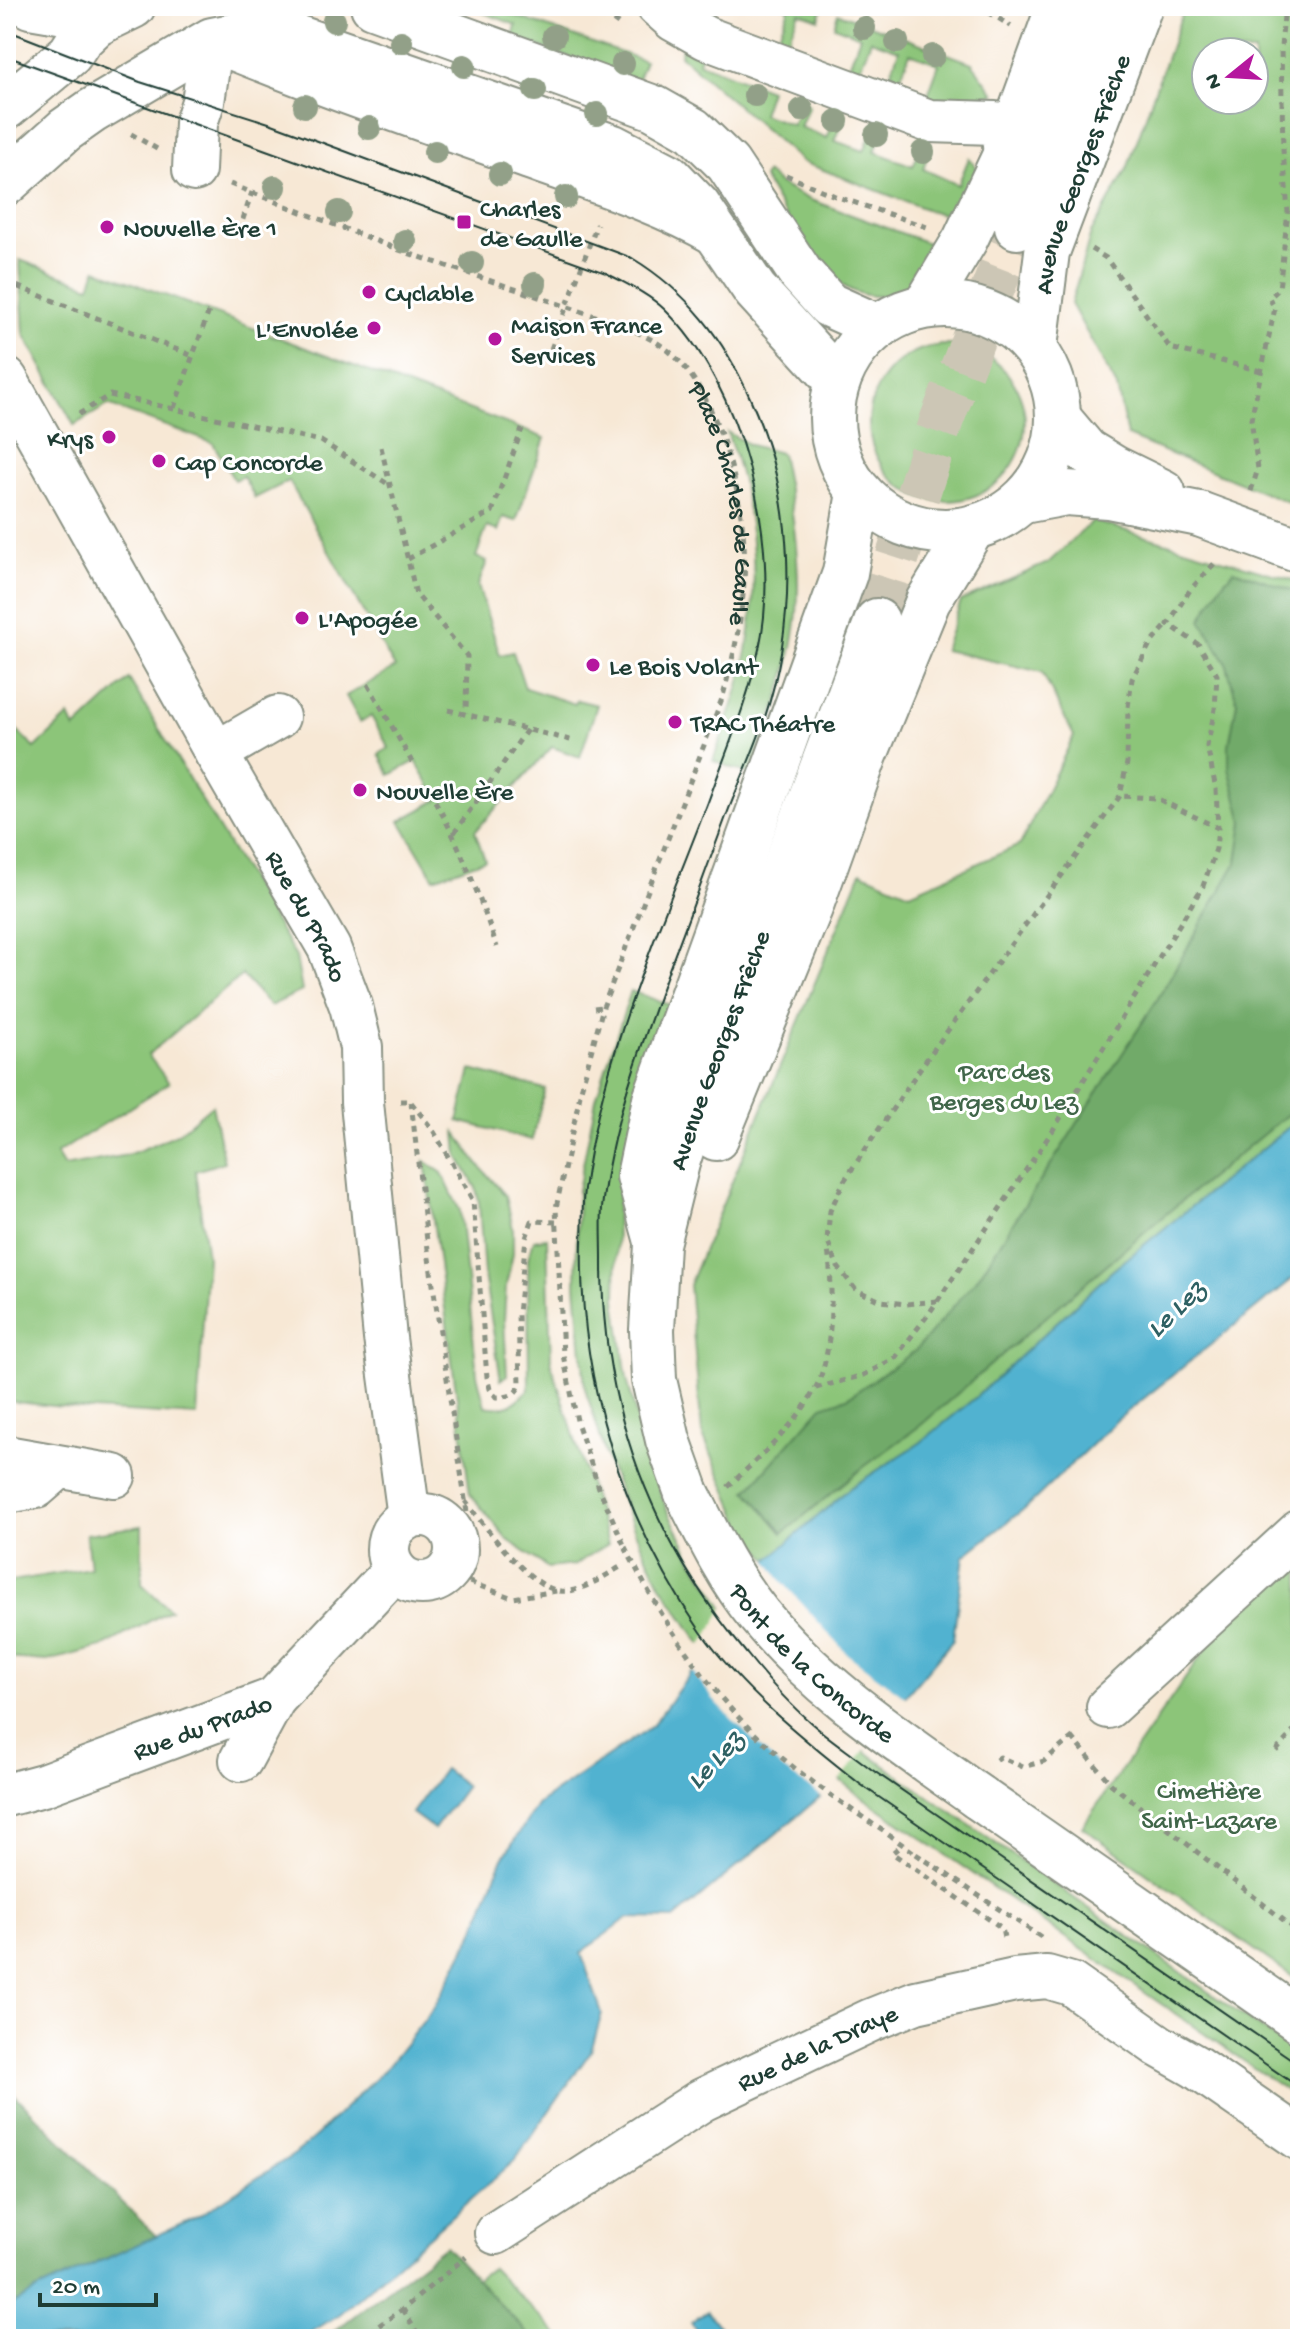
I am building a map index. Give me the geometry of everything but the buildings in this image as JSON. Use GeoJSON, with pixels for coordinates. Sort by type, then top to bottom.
{"type":"FeatureCollection","features":[{"type":"Feature","properties":{"kind":"main road"},"geometry":{"type":"LineString","coordinates":[[30,6],[115,15]]}},
{"type":"Feature","properties":{"kind":"main road"},"geometry":{"type":"LineString","coordinates":[[926,305],[965,240],[1005,155],[1059,6]]}},
{"type":"Feature","properties":{"kind":"main road","name":"Avenue Georges Frêche"},"geometry":{"type":"LineString","coordinates":[[1017,227],[1101,6]]}},
{"type":"Feature","properties":{"kind":"main road","name":"Avenue Georges Frêche"},"geometry":{"type":"LineString","coordinates":[[1035,347],[1047,252],[1140,6]]}},
{"type":"Feature","properties":{"kind":"main road"},"geometry":{"type":"LineString","coordinates":[[392,9],[654,108],[693,130],[728,164],[801,274],[829,305],[876,326]]}},
{"type":"Feature","properties":{"kind":"main road"},"geometry":{"type":"LineString","coordinates":[[6,107],[70,54],[79,40],[115,15]]}},
{"type":"Feature","properties":{"kind":"main road"},"geometry":{"type":"LineString","coordinates":[[6,183],[65,130],[92,111],[212,40],[237,35],[284,33],[613,147],[669,176],[698,206],[755,290],[837,380]]}},
{"type":"Feature","properties":{"kind":"main road"},"geometry":{"type":"LineString","coordinates":[[957,304],[986,311],[1013,326],[1035,347],[1053,381],[1059,419],[1054,450],[1042,478],[1023,501],[999,519],[972,529],[941,532],[910,527],[883,514],[859,493],[843,468],[833,440],[831,410],[837,380],[853,350],[876,326],[900,313],[926,305],[957,304]]}},
{"type":"Feature","properties":{"kind":"main road"},"geometry":{"type":"LineString","coordinates":[[1059,419],[1086,451],[1114,468],[1148,482],[1199,514]]}},
{"type":"Feature","properties":{"kind":"main road"},"geometry":{"type":"LineString","coordinates":[[657,1244],[639,1176],[655,1099],[845,573],[859,493]]}},
{"type":"Feature","properties":{"kind":"main road"},"geometry":{"type":"LineString","coordinates":[[1023,501],[1066,493],[1108,496],[1199,514],[1300,551]]}},
{"type":"Feature","properties":{"kind":"main road","name":"Avenue Georges Frêche"},"geometry":{"type":"LineString","coordinates":[[706,1492],[668,1440],[654,1380],[652,1330],[657,1244],[677,1163],[695,1107],[897,625],[928,601],[972,529]]}},
{"type":"Feature","properties":{"kind":"main road","name":"Pont de la Concorde"},"geometry":{"type":"LineString","coordinates":[[706,1492],[721,1561],[759,1615],[819,1677],[880,1727],[986,1779],[1300,2021]]}},
{"type":"Feature","properties":{"kind":"street"},"geometry":{"type":"LineString","coordinates":[[646,22],[674,20],[706,38],[929,121],[995,123],[1003,136],[1005,155]]}},
{"type":"Feature","properties":{"kind":"street"},"geometry":{"type":"LineString","coordinates":[[194,170],[196,123],[203,102],[212,40]]}},
{"type":"Feature","properties":{"kind":"street","name":"Rue du Prado"},"geometry":{"type":"LineString","coordinates":[[6,379],[91,493],[216,753],[329,948],[351,1006],[361,1047],[362,1102],[385,1338],[409,1517]]}},
{"type":"Feature","properties":{"kind":"street"},"geometry":{"type":"LineString","coordinates":[[216,753],[278,717]]}},
{"type":"Feature","properties":{"kind":"street"},"geometry":{"type":"LineString","coordinates":[[6,1457],[114,1476]]}},
{"type":"Feature","properties":{"kind":"street"},"geometry":{"type":"LineString","coordinates":[[6,1492],[36,1487],[58,1468]]}},
{"type":"Feature","properties":{"kind":"street"},"geometry":{"type":"LineString","coordinates":[[421,1514],[432,1516],[451,1530],[457,1552],[454,1564],[457,1578],[414,1583],[395,1570],[388,1551],[389,1540],[393,1530],[409,1517],[421,1514]]}},
{"type":"Feature","properties":{"kind":"street"},"geometry":{"type":"LineString","coordinates":[[1108,1707],[1300,1531]]}},
{"type":"Feature","properties":{"kind":"street","name":"Rue du Prado"},"geometry":{"type":"LineString","coordinates":[[6,1795],[43,1785],[274,1699],[395,1570]]}},
{"type":"Feature","properties":{"kind":"street"},"geometry":{"type":"LineString","coordinates":[[241,1760],[274,1699]]}},
{"type":"Feature","properties":{"kind":"street","name":"Rue de la Draye"},"geometry":{"type":"LineString","coordinates":[[496,2233],[702,2100],[916,2002],[1015,1980],[1047,1977],[1071,1984],[1300,2139]]}},
{"type":"Feature","properties":{"kind":"path"},"geometry":{"type":"LineString","coordinates":[[594,6],[610,16],[646,22]]}},
{"type":"Feature","properties":{"kind":"path"},"geometry":{"type":"LineString","coordinates":[[1248,496],[1258,469],[1251,419],[1275,308],[1269,298],[1279,289],[1288,212],[1281,62],[1285,6]]}},
{"type":"Feature","properties":{"kind":"path","name":"Place Charles de Gaulle"},"geometry":{"type":"LineString","coordinates":[[92,111],[194,170],[402,251],[622,325],[670,352],[690,374],[715,419],[740,502],[745,579],[735,649],[723,696],[603,1007],[581,1090],[556,1208],[563,1355],[578,1425],[599,1488],[647,1590],[692,1659],[766,1744],[800,1772],[916,1854]]}},
{"type":"Feature","properties":{"kind":"path"},"geometry":{"type":"LineString","coordinates":[[776,168],[835,196],[940,231]]}},
{"type":"Feature","properties":{"kind":"path"},"geometry":{"type":"LineString","coordinates":[[239,231],[252,192]]}},
{"type":"Feature","properties":{"kind":"path"},"geometry":{"type":"LineString","coordinates":[[551,349],[601,212]]}},
{"type":"Feature","properties":{"kind":"path"},"geometry":{"type":"LineString","coordinates":[[1106,258],[1170,348],[1261,371]]}},
{"type":"Feature","properties":{"kind":"path"},"geometry":{"type":"LineString","coordinates":[[6,282],[193,356]]}},
{"type":"Feature","properties":{"kind":"path"},"geometry":{"type":"LineString","coordinates":[[174,408],[209,311]]}},
{"type":"Feature","properties":{"kind":"path"},"geometry":{"type":"LineString","coordinates":[[79,414],[110,395],[321,441],[391,486]]}},
{"type":"Feature","properties":{"kind":"path"},"geometry":{"type":"LineString","coordinates":[[408,559],[492,512],[522,429]]}},
{"type":"Feature","properties":{"kind":"path"},"geometry":{"type":"LineString","coordinates":[[381,447],[416,594],[467,656],[466,713]]}},
{"type":"Feature","properties":{"kind":"path"},"geometry":{"type":"LineString","coordinates":[[706,1492],[782,1434],[816,1388],[829,1341],[833,1283],[827,1240],[830,1211],[844,1181],[921,1067],[1120,796],[1127,763],[1132,679],[1150,644],[1168,624],[1190,590],[1211,570],[1216,559]]}},
{"type":"Feature","properties":{"kind":"path"},"geometry":{"type":"LineString","coordinates":[[816,1388],[864,1375],[895,1358],[1053,1130],[1203,886],[1216,849],[1218,828],[1216,789],[1207,746],[1215,709],[1217,675],[1199,645],[1168,624]]}},
{"type":"Feature","properties":{"kind":"path"},"geometry":{"type":"LineString","coordinates":[[368,684],[412,762]]}},
{"type":"Feature","properties":{"kind":"path"},"geometry":{"type":"LineString","coordinates":[[448,710],[529,727],[574,741]]}},
{"type":"Feature","properties":{"kind":"path"},"geometry":{"type":"LineString","coordinates":[[454,833],[529,727]]}},
{"type":"Feature","properties":{"kind":"path"},"geometry":{"type":"LineString","coordinates":[[1120,796],[1156,798],[1218,828]]}},
{"type":"Feature","properties":{"kind":"path"},"geometry":{"type":"LineString","coordinates":[[435,801],[454,833],[497,947]]}},
{"type":"Feature","properties":{"kind":"path"},"geometry":{"type":"LineString","coordinates":[[594,1008],[603,1007]]}},
{"type":"Feature","properties":{"kind":"path"},"geometry":{"type":"LineString","coordinates":[[362,1102],[410,1101]]}},
{"type":"Feature","properties":{"kind":"path"},"geometry":{"type":"LineString","coordinates":[[410,1101],[433,1130],[473,1201],[487,1377],[496,1397],[508,1397],[518,1391],[520,1384],[518,1314],[526,1238],[532,1221],[556,1222]]}},
{"type":"Feature","properties":{"kind":"path"},"geometry":{"type":"LineString","coordinates":[[410,1101],[429,1258],[472,1546],[472,1569],[457,1578]]}},
{"type":"Feature","properties":{"kind":"path"},"geometry":{"type":"LineString","coordinates":[[827,1240],[838,1267],[856,1290],[881,1301],[906,1304],[937,1301]]}},
{"type":"Feature","properties":{"kind":"path"},"geometry":{"type":"LineString","coordinates":[[465,1500],[499,1545],[529,1574],[560,1591]]}},
{"type":"Feature","properties":{"kind":"path"},"geometry":{"type":"LineString","coordinates":[[457,1578],[513,1598],[579,1588],[624,1565]]}},
{"type":"Feature","properties":{"kind":"path"},"geometry":{"type":"LineString","coordinates":[[986,1779],[1000,1757],[1023,1767],[1044,1761],[1108,1707]]}},
{"type":"Feature","properties":{"kind":"path"},"geometry":{"type":"LineString","coordinates":[[1276,1751],[1300,1724]]}},
{"type":"Feature","properties":{"kind":"path"},"geometry":{"type":"LineString","coordinates":[[1072,1737],[1111,1784],[1300,1933]]}},
{"type":"Feature","properties":{"kind":"path"},"geometry":{"type":"LineString","coordinates":[[898,1848],[892,1853],[1002,1928],[1015,1980]]}},
{"type":"Feature","properties":{"kind":"path"},"geometry":{"type":"LineString","coordinates":[[359,2339],[403,2309],[496,2233]]}},
{"type":"Feature","properties":{"kind":"path"},"geometry":{"type":"LineString","coordinates":[[403,2309],[420,2339]]}},
{"type":"Feature","properties":{"kind":"green space"},"geometry":{"type":"Polygon","coordinates":[[[466,6],[487,6],[645,61],[637,81],[513,37],[516,25],[466,6]]]}},
{"type":"Feature","properties":{"kind":"green space"},"geometry":{"type":"Polygon","coordinates":[[[783,6],[823,6],[819,19],[799,12],[787,43],[777,39],[789,9],[783,6]]]}},
{"type":"Feature","properties":{"kind":"green space"},"geometry":{"type":"Polygon","coordinates":[[[1185,6],[1300,6],[1300,507],[1127,436],[1117,387],[1071,304],[1091,233],[1127,169],[1185,6]]]}},
{"type":"Feature","properties":{"kind":"green space"},"geometry":{"type":"Polygon","coordinates":[[[838,13],[972,63],[995,94],[924,105],[939,64],[910,53],[898,84],[888,80],[899,50],[871,40],[858,73],[848,69],[860,36],[834,26],[838,13]]]}},
{"type":"Feature","properties":{"kind":"green space"},"geometry":{"type":"Polygon","coordinates":[[[684,43],[702,50],[698,62],[770,90],[762,114],[792,125],[802,101],[809,105],[800,127],[827,138],[837,111],[846,114],[835,141],[864,151],[876,121],[885,124],[875,152],[913,166],[924,141],[931,144],[923,169],[958,185],[969,158],[978,170],[958,211],[941,214],[928,210],[802,162],[680,55],[684,43]]]}},
{"type":"Feature","properties":{"kind":"green space"},"geometry":{"type":"Polygon","coordinates":[[[766,173],[808,199],[942,248],[917,283],[898,293],[883,296],[862,294],[843,286],[826,272],[797,236],[763,178],[766,173]]]}},
{"type":"Feature","properties":{"kind":"green space"},"geometry":{"type":"Polygon","coordinates":[[[20,260],[90,286],[96,269],[545,438],[516,521],[503,517],[498,531],[487,527],[476,557],[487,561],[478,586],[500,655],[513,652],[525,688],[575,704],[577,700],[597,705],[580,757],[552,747],[475,831],[485,860],[434,878],[400,821],[438,800],[416,761],[390,775],[379,754],[389,748],[371,716],[360,722],[346,696],[395,668],[289,481],[255,498],[243,476],[234,480],[213,443],[108,405],[74,425],[24,334],[20,260]]]}},
{"type":"Feature","properties":{"kind":"green space"},"geometry":{"type":"Polygon","coordinates":[[[947,345],[977,351],[1002,368],[1019,393],[1025,423],[1019,453],[1002,478],[977,495],[947,501],[917,495],[892,478],[875,453],[869,423],[875,393],[892,368],[917,351],[947,345]]]}},
{"type":"Feature","properties":{"kind":"green space"},"geometry":{"type":"Polygon","coordinates":[[[727,432],[750,445],[781,453],[797,553],[797,613],[790,655],[752,775],[713,761],[742,674],[754,582],[750,522],[727,432]]]}},
{"type":"Feature","properties":{"kind":"green space","name":"Parc des Berges du Lez"},"geometry":{"type":"Polygon","coordinates":[[[1093,521],[1300,582],[1300,1114],[1289,1127],[1112,1271],[975,1398],[920,1443],[850,1488],[769,1561],[740,1521],[702,1433],[689,1285],[861,872],[910,893],[1020,845],[1074,736],[1042,672],[944,650],[961,601],[1048,563],[1093,521]]]}},
{"type":"Feature","properties":{"kind":"green space"},"geometry":{"type":"Polygon","coordinates":[[[1234,570],[1295,591],[1300,618],[1300,1100],[1288,1114],[1150,1227],[921,1425],[783,1533],[747,1491],[822,1406],[847,1398],[915,1351],[977,1279],[1157,1000],[1237,862],[1243,822],[1229,768],[1229,745],[1237,702],[1226,662],[1201,620],[1220,586],[1234,570]]]}},
{"type":"Feature","properties":{"kind":"green space"},"geometry":{"type":"Polygon","coordinates":[[[129,679],[296,957],[302,991],[270,1006],[242,975],[148,1055],[169,1083],[56,1154],[64,1167],[127,1155],[177,1134],[212,1105],[224,1162],[195,1171],[207,1257],[197,1416],[6,1401],[6,734],[13,727],[35,748],[69,716],[75,729],[129,679]]]}},
{"type":"Feature","properties":{"kind":"green space"},"geometry":{"type":"Polygon","coordinates":[[[631,991],[670,1005],[634,1119],[617,1207],[616,1300],[627,1379],[644,1447],[667,1510],[693,1561],[724,1608],[816,1713],[878,1761],[1300,2056],[1300,2100],[855,1792],[793,1743],[746,1697],[697,1639],[661,1585],[637,1536],[609,1465],[585,1388],[576,1285],[578,1190],[596,1099],[631,991]]]}},
{"type":"Feature","properties":{"kind":"green space"},"geometry":{"type":"Polygon","coordinates":[[[471,1070],[545,1089],[532,1140],[458,1121],[471,1070]]]}},
{"type":"Feature","properties":{"kind":"green space"},"geometry":{"type":"Polygon","coordinates":[[[456,1132],[477,1163],[506,1196],[513,1229],[513,1254],[506,1286],[504,1320],[507,1375],[501,1380],[484,1275],[479,1203],[476,1188],[458,1156],[456,1132]]]}},
{"type":"Feature","properties":{"kind":"green space"},"geometry":{"type":"Polygon","coordinates":[[[425,1161],[442,1173],[460,1211],[477,1374],[485,1406],[510,1405],[529,1389],[528,1258],[534,1240],[547,1238],[551,1363],[608,1544],[574,1565],[548,1568],[508,1540],[470,1494],[425,1161]]]}},
{"type":"Feature","properties":{"kind":"green space"},"geometry":{"type":"Polygon","coordinates":[[[142,1526],[142,1584],[170,1610],[102,1647],[47,1661],[6,1658],[6,1582],[90,1568],[86,1534],[142,1526]]]}},
{"type":"Feature","properties":{"kind":"green space","name":"Cimetière Saint-Lazare"},"geometry":{"type":"Polygon","coordinates":[[[1300,1550],[1300,1982],[1082,1827],[1221,1627],[1300,1550]]]}},
{"type":"Feature","properties":{"kind":"green space"},"geometry":{"type":"Polygon","coordinates":[[[6,2086],[156,2236],[6,2308],[6,2086]]]}},
{"type":"Feature","properties":{"kind":"green space"},"geometry":{"type":"Polygon","coordinates":[[[445,2246],[533,2339],[324,2339],[445,2246]]]}},
{"type":"Feature","properties":{"kind":"green space"},"geometry":{"type":"Polygon","coordinates":[[[492,2268],[562,2339],[391,2339],[492,2268]]]}},
{"type":"Feature","properties":{"kind":"water","name":"Le Lez"},"geometry":{"type":"Polygon","coordinates":[[[1300,1114],[1300,1273],[1117,1420],[1029,1505],[964,1556],[953,1640],[820,1797],[674,1919],[627,1918],[581,1953],[602,2013],[591,2051],[514,2161],[340,2314],[300,2339],[6,2339],[6,2308],[38,2290],[197,2217],[296,2153],[319,2133],[387,2067],[433,2009],[472,1936],[503,1858],[538,1804],[652,1726],[690,1674],[744,1581],[850,1488],[920,1443],[975,1398],[1112,1271],[1289,1127],[1300,1114]]]}},
{"type":"Feature","properties":{"kind":"water"},"geometry":{"type":"Polygon","coordinates":[[[444,1769],[466,1786],[434,1829],[412,1813],[444,1769]]]}},
{"type":"Feature","properties":{"kind":"water"},"geometry":{"type":"Polygon","coordinates":[[[707,2311],[728,2339],[703,2339],[691,2323],[707,2311]]]}},
{"type":"Feature","properties":{"kind":"pier"},"geometry":{"type":"Polygon","coordinates":[[[766,1558],[779,1578],[847,1654],[908,1699],[824,1798],[781,1768],[718,1705],[689,1667],[741,1579],[766,1558]]]}},
{"type":"Feature","properties":{"kind":"tunnel"},"geometry":{"type":"LineString","coordinates":[[877,621],[942,419],[1017,227]]}},
{"type":"Feature","properties":{"kind":"tram line"},"geometry":{"type":"LineString","coordinates":[[6,30],[140,82],[272,124],[632,258],[670,286],[716,337],[750,398],[776,476],[787,557],[787,598],[783,639],[764,720],[647,1030],[619,1118],[606,1177],[602,1208],[604,1314],[622,1420],[638,1470],[684,1565],[713,1610],[769,1681],[810,1722],[871,1769],[1300,2065]]}},
{"type":"Feature","properties":{"kind":"tram line"},"geometry":{"type":"LineString","coordinates":[[6,56],[606,273],[657,303],[691,341],[715,379],[734,422],[749,468],[760,515],[765,562],[765,607],[759,649],[743,707],[635,992],[618,1041],[593,1139],[583,1195],[583,1292],[588,1344],[610,1445],[628,1495],[673,1588],[718,1654],[775,1713],[860,1784],[1300,2088]]}},
{"type":"Feature","properties":{"kind":"place","name":"Charles de Gaulle"},"geometry":{"type":"Point","coordinates":[464,222]}},
{"type":"Feature","properties":{"kind":"place","name":"Nouvelle Ère 1"},"geometry":{"type":"Point","coordinates":[107,227]}},
{"type":"Feature","properties":{"kind":"place","name":"Cyclable"},"geometry":{"type":"Point","coordinates":[369,292]}},
{"type":"Feature","properties":{"kind":"place","name":"L'Envolée"},"geometry":{"type":"Point","coordinates":[374,328]}},
{"type":"Feature","properties":{"kind":"place","name":"Maison France Services"},"geometry":{"type":"Point","coordinates":[495,339]}},
{"type":"Feature","properties":{"kind":"place","name":"Krys"},"geometry":{"type":"Point","coordinates":[109,437]}},
{"type":"Feature","properties":{"kind":"place","name":"Cap Concorde"},"geometry":{"type":"Point","coordinates":[159,461]}},
{"type":"Feature","properties":{"kind":"place","name":"L'Apogée"},"geometry":{"type":"Point","coordinates":[302,618]}},
{"type":"Feature","properties":{"kind":"place","name":"Le Bois Volant"},"geometry":{"type":"Point","coordinates":[593,665]}},
{"type":"Feature","properties":{"kind":"place","name":"TRAC Théatre"},"geometry":{"type":"Point","coordinates":[675,722]}},
{"type":"Feature","properties":{"kind":"place","name":"Nouvelle Ère"},"geometry":{"type":"Point","coordinates":[360,790]}}]}
